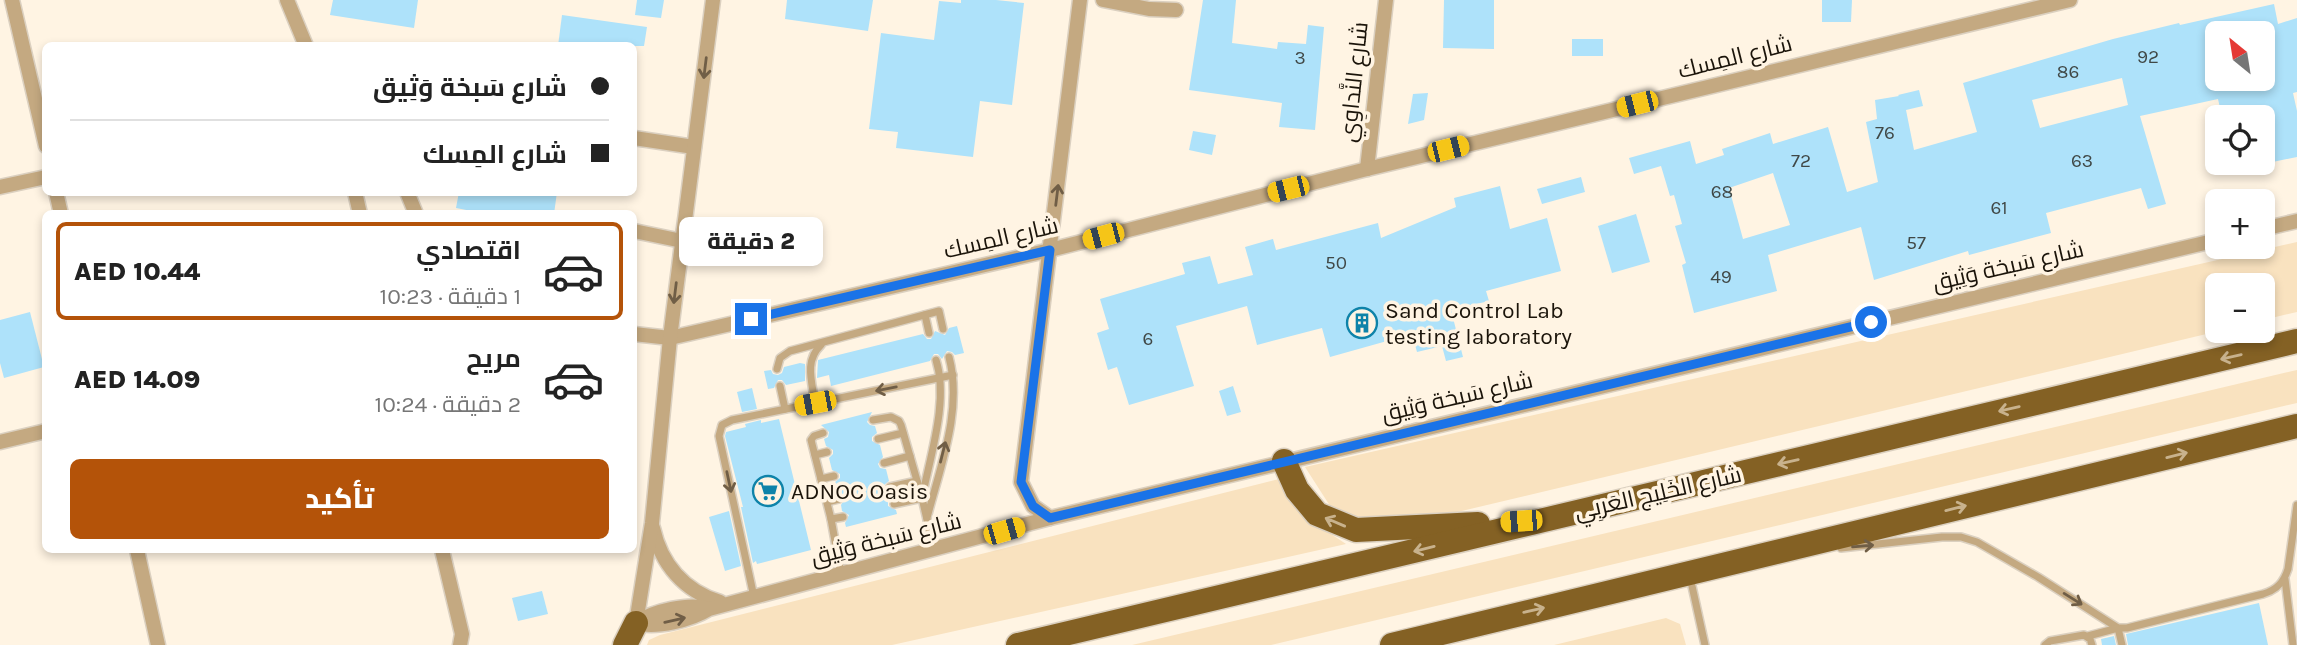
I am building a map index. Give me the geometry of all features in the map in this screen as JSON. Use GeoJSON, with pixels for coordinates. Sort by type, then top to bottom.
{"type":"FeatureCollection","features":[{"type":"Feature","properties":{"kind":"highway","name":"شارع الخَلِيج العَربِي"},"geometry":{"type":"LineString","coordinates":[[1018,645],[2297,341]]}},
{"type":"Feature","properties":{"kind":"highway"},"geometry":{"type":"LineString","coordinates":[[1392,645],[1460,632],[1689,573],[2297,426]]}},
{"type":"Feature","properties":{"kind":"highway"},"geometry":{"type":"LineString","coordinates":[[1284,461],[1297,490],[1317,514],[1356,530],[1548,519]]}},
{"type":"Feature","properties":{"kind":"street"},"geometry":{"type":"LineString","coordinates":[[12,0],[42,129]]}},
{"type":"Feature","properties":{"kind":"street"},"geometry":{"type":"LineString","coordinates":[[287,0],[304,42]]}},
{"type":"Feature","properties":{"kind":"street"},"geometry":{"type":"LineString","coordinates":[[631,634],[652,523],[670,338],[713,0]]}},
{"type":"Feature","properties":{"kind":"street"},"geometry":{"type":"LineString","coordinates":[[1050,518],[1033,506],[1021,482],[1080,0]]}},
{"type":"Feature","properties":{"kind":"street"},"geometry":{"type":"LineString","coordinates":[[1103,0],[1149,9],[1176,10]]}},
{"type":"Feature","properties":{"kind":"street","name":"شارع النَّداوِي"},"geometry":{"type":"LineString","coordinates":[[1367,169],[1386,0]]}},
{"type":"Feature","properties":{"kind":"street","name":"شارع المِسك"},"geometry":{"type":"LineString","coordinates":[[637,334],[670,338],[1050,250],[1367,169],[2070,0]]}},
{"type":"Feature","properties":{"kind":"street"},"geometry":{"type":"LineString","coordinates":[[637,138],[694,147]]}},
{"type":"Feature","properties":{"kind":"street"},"geometry":{"type":"LineString","coordinates":[[0,187],[42,178]]}},
{"type":"Feature","properties":{"kind":"street"},"geometry":{"type":"LineString","coordinates":[[2275,226],[2297,221]]}},
{"type":"Feature","properties":{"kind":"street"},"geometry":{"type":"LineString","coordinates":[[637,232],[682,241]]}},
{"type":"Feature","properties":{"kind":"street","name":"شارع سَبخة وَثِيق"},"geometry":{"type":"LineString","coordinates":[[631,634],[649,615],[696,605],[709,608],[727,604],[1050,518],[2205,243]]}},
{"type":"Feature","properties":{"kind":"street"},"geometry":{"type":"LineString","coordinates":[[0,442],[42,432]]}},
{"type":"Feature","properties":{"kind":"street"},"geometry":{"type":"LineString","coordinates":[[652,523],[664,560],[676,576],[691,589],[727,604]]}},
{"type":"Feature","properties":{"kind":"street"},"geometry":{"type":"LineString","coordinates":[[138,553],[158,645]]}},
{"type":"Feature","properties":{"kind":"street"},"geometry":{"type":"LineString","coordinates":[[443,553],[462,634],[460,645]]}},
{"type":"Feature","properties":{"kind":"lane"},"geometry":{"type":"LineString","coordinates":[[776,369],[784,353],[939,311],[943,329]]}},
{"type":"Feature","properties":{"kind":"lane"},"geometry":{"type":"LineString","coordinates":[[925,315],[929,333]]}},
{"type":"Feature","properties":{"kind":"lane"},"geometry":{"type":"LineString","coordinates":[[815,403],[811,360],[814,353],[825,343]]}},
{"type":"Feature","properties":{"kind":"lane"},"geometry":{"type":"LineString","coordinates":[[927,518],[953,414],[953,375],[949,357]]}},
{"type":"Feature","properties":{"kind":"lane"},"geometry":{"type":"LineString","coordinates":[[922,498],[940,401],[940,378],[936,360]]}},
{"type":"Feature","properties":{"kind":"lane"},"geometry":{"type":"LineString","coordinates":[[754,597],[720,430],[722,425],[732,420],[953,375]]}},
{"type":"Feature","properties":{"kind":"lane"},"geometry":{"type":"LineString","coordinates":[[780,386],[785,409]]}},
{"type":"Feature","properties":{"kind":"lane"},"geometry":{"type":"LineString","coordinates":[[873,420],[896,418],[903,433],[934,551]]}},
{"type":"Feature","properties":{"kind":"lane"},"geometry":{"type":"LineString","coordinates":[[823,433],[811,440],[831,519],[841,574]]}},
{"type":"Feature","properties":{"kind":"lane"},"geometry":{"type":"LineString","coordinates":[[878,439],[903,433]]}},
{"type":"Feature","properties":{"kind":"lane"},"geometry":{"type":"LineString","coordinates":[[815,455],[827,452]]}},
{"type":"Feature","properties":{"kind":"lane"},"geometry":{"type":"LineString","coordinates":[[884,463],[910,456]]}},
{"type":"Feature","properties":{"kind":"lane"},"geometry":{"type":"LineString","coordinates":[[821,479],[834,476]]}},
{"type":"Feature","properties":{"kind":"lane"},"geometry":{"type":"LineString","coordinates":[[890,487],[917,481]]}},
{"type":"Feature","properties":{"kind":"lane"},"geometry":{"type":"LineString","coordinates":[[894,504],[922,498]]}},
{"type":"Feature","properties":{"kind":"lane"},"geometry":{"type":"LineString","coordinates":[[827,502],[839,499]]}},
{"type":"Feature","properties":{"kind":"lane"},"geometry":{"type":"LineString","coordinates":[[2293,645],[2285,579],[2297,505]]}},
{"type":"Feature","properties":{"kind":"lane"},"geometry":{"type":"LineString","coordinates":[[831,519],[843,517]]}},
{"type":"Feature","properties":{"kind":"lane"},"geometry":{"type":"LineString","coordinates":[[1836,548],[1961,537],[1994,551],[2118,628],[2122,645]]}},
{"type":"Feature","properties":{"kind":"lane"},"geometry":{"type":"LineString","coordinates":[[1770,554],[1823,549]]}},
{"type":"Feature","properties":{"kind":"lane"},"geometry":{"type":"LineString","coordinates":[[1689,573],[1705,645]]}},
{"type":"Feature","properties":{"kind":"lane"},"geometry":{"type":"LineString","coordinates":[[2045,645],[2050,641],[2137,626],[2263,594],[2277,588],[2285,579]]}},
{"type":"Feature","properties":{"kind":"lane"},"geometry":{"type":"LineString","coordinates":[[2088,636],[2092,645]]}},
{"type":"Feature","properties":{"kind":"shaded area"},"geometry":{"type":"Polygon","coordinates":[[[2297,242],[2297,312],[2275,317],[2275,273],[2205,273],[2205,334],[1407,524],[1358,522],[1332,509],[1305,467],[2222,259],[2275,259],[2275,247],[2297,242]]]}},
{"type":"Feature","properties":{"kind":"shaded area"},"geometry":{"type":"Polygon","coordinates":[[[2297,370],[2297,403],[1271,645],[1132,645],[2297,370]]]}},
{"type":"Feature","properties":{"kind":"shaded area"},"geometry":{"type":"Polygon","coordinates":[[[1279,479],[1316,524],[1346,544],[892,645],[647,645],[649,640],[660,635],[1279,479]]]}},
{"type":"Feature","properties":{"kind":"shaded area"},"geometry":{"type":"Polygon","coordinates":[[[1666,618],[1680,624],[1686,645],[1554,645],[1666,618]]]}},
{"type":"Feature","properties":{"kind":"building"},"geometry":{"type":"Polygon","coordinates":[[[333,0],[418,0],[414,28],[330,15],[333,0]]]}},
{"type":"Feature","properties":{"kind":"building"},"geometry":{"type":"Polygon","coordinates":[[[637,0],[664,0],[661,18],[635,15],[637,0]]]}},
{"type":"Feature","properties":{"kind":"building"},"geometry":{"type":"Polygon","coordinates":[[[787,0],[873,0],[868,31],[785,19],[787,0]]]}},
{"type":"Feature","properties":{"kind":"building"},"geometry":{"type":"Polygon","coordinates":[[[961,0],[1024,3],[1012,105],[980,101],[973,157],[896,148],[898,132],[869,129],[881,33],[934,40],[939,1],[961,3],[961,0]]]}},
{"type":"Feature","properties":{"kind":"building"},"geometry":{"type":"Polygon","coordinates":[[[1203,0],[1236,0],[1232,43],[1277,49],[1278,42],[1306,44],[1308,25],[1324,27],[1315,130],[1279,127],[1282,103],[1189,90],[1203,0]]]}},
{"type":"Feature","properties":{"kind":"building"},"geometry":{"type":"Polygon","coordinates":[[[1444,0],[1494,0],[1494,49],[1443,48],[1444,0]]]}},
{"type":"Feature","properties":{"kind":"building"},"geometry":{"type":"Polygon","coordinates":[[[1822,0],[1852,0],[1851,22],[1822,22],[1822,0]]]}},
{"type":"Feature","properties":{"kind":"building"},"geometry":{"type":"Polygon","coordinates":[[[2274,4],[2278,24],[2297,18],[2297,92],[2293,93],[2297,111],[2297,157],[2275,162],[2275,105],[2219,105],[2218,99],[2140,116],[2166,204],[2148,209],[2141,188],[2046,213],[2051,233],[1969,255],[1968,251],[1874,280],[1861,227],[1768,255],[1777,291],[1694,313],[1682,265],[1686,263],[1675,226],[1682,224],[1674,195],[1670,196],[1661,166],[1634,174],[1629,158],[1690,141],[1696,164],[1724,155],[1722,149],[1770,133],[1773,144],[1828,127],[1847,192],[1878,182],[1866,122],[1877,119],[1875,100],[1919,90],[1923,106],[1906,110],[1914,150],[1977,132],[1963,83],[2113,39],[2179,23],[2180,25],[2274,4]],[[2122,78],[2032,100],[2040,128],[2128,105],[2122,78]],[[1773,173],[1729,188],[1743,239],[1790,225],[1773,173]]]}},
{"type":"Feature","properties":{"kind":"building"},"geometry":{"type":"Polygon","coordinates":[[[562,15],[647,27],[644,46],[637,46],[637,42],[559,42],[562,15]]]}},
{"type":"Feature","properties":{"kind":"building"},"geometry":{"type":"Polygon","coordinates":[[[1572,39],[1603,39],[1603,56],[1572,56],[1572,39]]]}},
{"type":"Feature","properties":{"kind":"building"},"geometry":{"type":"Polygon","coordinates":[[[1428,93],[1424,120],[1408,124],[1413,94],[1428,93]]]}},
{"type":"Feature","properties":{"kind":"building"},"geometry":{"type":"Polygon","coordinates":[[[1193,131],[1216,135],[1212,155],[1189,150],[1193,131]]]}},
{"type":"Feature","properties":{"kind":"building"},"geometry":{"type":"Polygon","coordinates":[[[1581,177],[1585,192],[1542,204],[1537,189],[1581,177]]]}},
{"type":"Feature","properties":{"kind":"building"},"geometry":{"type":"Polygon","coordinates":[[[1500,186],[1510,229],[1547,218],[1561,271],[1486,291],[1489,301],[1451,310],[1463,357],[1446,361],[1442,346],[1417,352],[1412,334],[1330,357],[1322,328],[1257,345],[1247,306],[1176,326],[1194,386],[1129,405],[1117,367],[1108,370],[1097,333],[1109,329],[1100,299],[1185,274],[1182,263],[1210,256],[1218,284],[1253,275],[1245,247],[1273,239],[1276,250],[1378,223],[1381,238],[1456,207],[1454,198],[1500,186]]]}},
{"type":"Feature","properties":{"kind":"building"},"geometry":{"type":"Polygon","coordinates":[[[458,196],[556,196],[555,210],[456,208],[458,196]]]}},
{"type":"Feature","properties":{"kind":"building"},"geometry":{"type":"Polygon","coordinates":[[[1636,214],[1650,262],[1612,273],[1598,226],[1636,214]]]}},
{"type":"Feature","properties":{"kind":"building"},"geometry":{"type":"Polygon","coordinates":[[[30,312],[42,368],[4,378],[0,363],[0,320],[30,312]]]}},
{"type":"Feature","properties":{"kind":"building"},"geometry":{"type":"Polygon","coordinates":[[[957,326],[964,353],[955,355],[947,351],[942,359],[938,354],[934,354],[930,361],[831,386],[829,375],[817,378],[818,360],[923,334],[927,339],[931,339],[935,331],[945,335],[949,328],[957,326]]]}},
{"type":"Feature","properties":{"kind":"building"},"geometry":{"type":"Polygon","coordinates":[[[805,364],[805,381],[786,385],[782,380],[778,380],[774,388],[768,389],[764,371],[771,370],[778,375],[784,367],[805,364]]]}},
{"type":"Feature","properties":{"kind":"building"},"geometry":{"type":"Polygon","coordinates":[[[1233,386],[1241,412],[1227,416],[1219,391],[1233,386]]]}},
{"type":"Feature","properties":{"kind":"building"},"geometry":{"type":"Polygon","coordinates":[[[752,388],[757,409],[742,412],[737,392],[752,388]]]}},
{"type":"Feature","properties":{"kind":"building"},"geometry":{"type":"Polygon","coordinates":[[[872,412],[867,422],[875,426],[877,433],[872,437],[872,441],[880,445],[883,457],[878,464],[880,468],[886,469],[889,481],[884,485],[884,489],[892,493],[893,498],[888,501],[888,506],[896,510],[897,514],[846,527],[849,515],[842,511],[841,505],[845,498],[838,493],[835,482],[840,478],[840,474],[832,470],[829,458],[833,450],[826,446],[824,439],[829,432],[821,425],[872,412]]]}},
{"type":"Feature","properties":{"kind":"building","name":"ADNOC Oasis"},"geometry":{"type":"Polygon","coordinates":[[[779,419],[811,550],[757,564],[756,561],[753,563],[743,507],[725,436],[726,432],[746,427],[745,424],[779,419]]]}},
{"type":"Feature","properties":{"kind":"building"},"geometry":{"type":"Polygon","coordinates":[[[729,511],[741,566],[725,571],[709,517],[729,511]]]}},
{"type":"Feature","properties":{"kind":"building"},"geometry":{"type":"Polygon","coordinates":[[[542,591],[548,614],[518,621],[512,598],[542,591]]]}},
{"type":"Feature","properties":{"kind":"building"},"geometry":{"type":"Polygon","coordinates":[[[2259,603],[2268,645],[2128,645],[2126,634],[2259,603]]]}},
{"type":"Feature","properties":{"kind":"building"},"geometry":{"type":"Polygon","coordinates":[[[2114,636],[2116,645],[2102,645],[2101,639],[2114,636]]]}},
{"type":"Feature","properties":{"kind":"place","name":"Sand Control Lab testing laboratory"},"geometry":{"type":"Point","coordinates":[1362,323]}},
{"type":"Feature","properties":{"kind":"place","name":"ADNOC Oasis"},"geometry":{"type":"Point","coordinates":[768,491]}},
{"type":"Feature","properties":{"kind":"route"},"geometry":{"type":"LineString","coordinates":[[751,319],[1050,250],[1021,482],[1023,491],[1033,506],[1050,518],[1871,322]]}}]}
